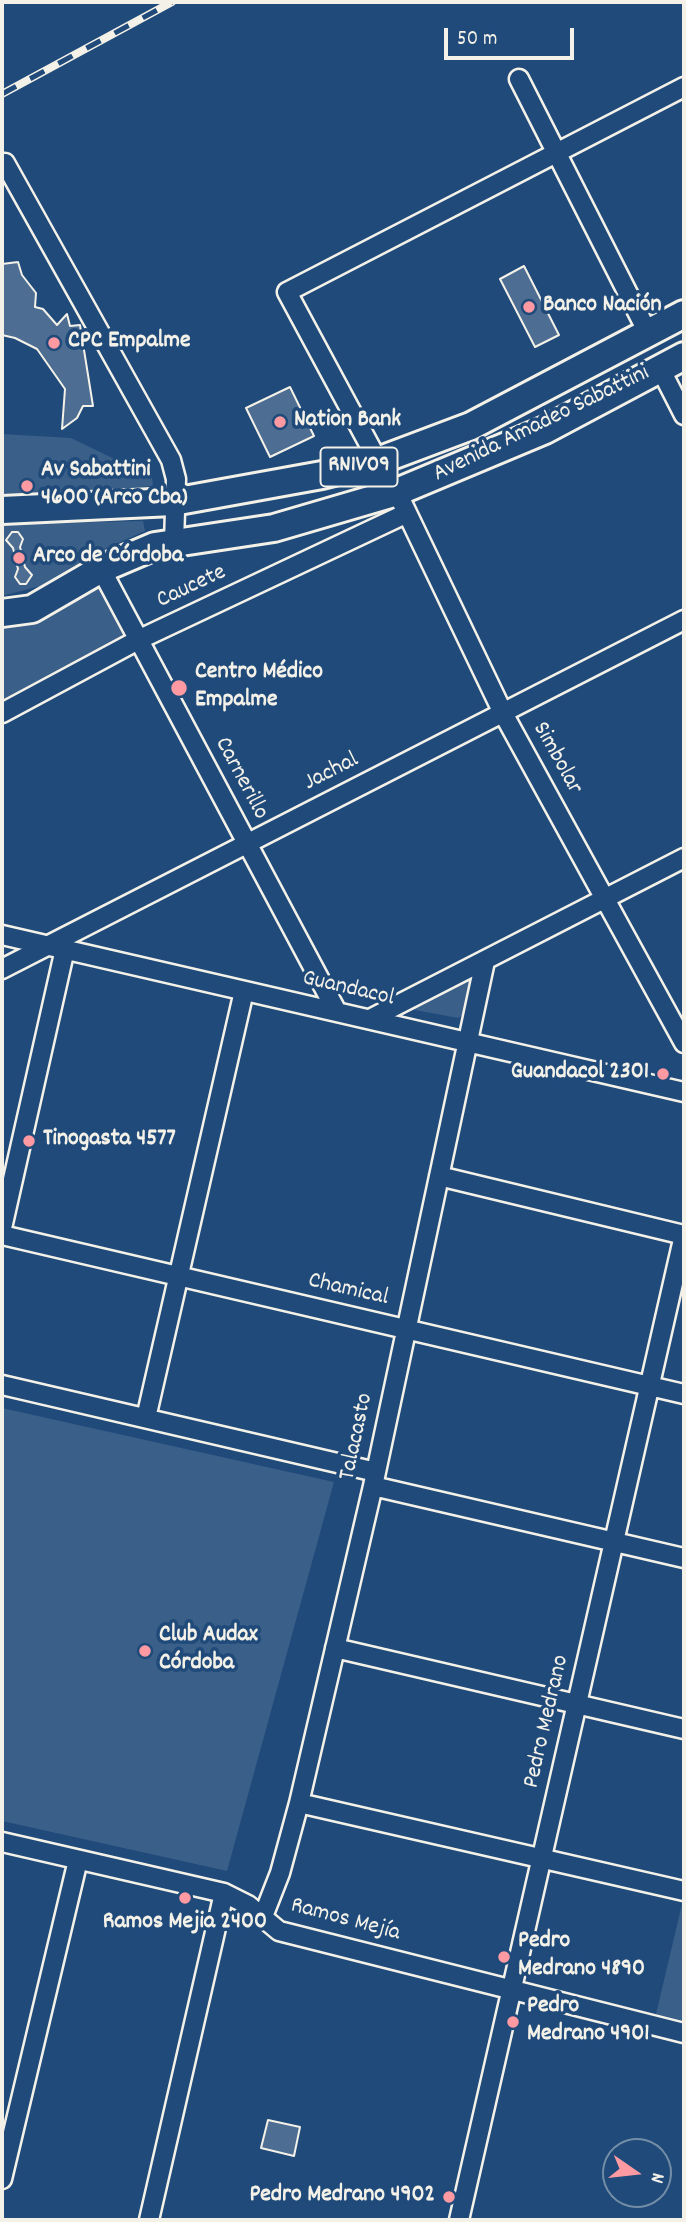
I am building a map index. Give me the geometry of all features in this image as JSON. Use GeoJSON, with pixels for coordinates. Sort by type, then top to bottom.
{"type":"FeatureCollection","features":[{"type":"Feature","properties":{"kind":"main road","name":"Avenida Amadeo Sabattini"},"geometry":{"type":"LineString","coordinates":[[2,510],[173,502],[322,475],[378,461],[471,426],[684,314]]}},
{"type":"Feature","properties":{"kind":"main road","name":"Avenida Amadeo Sabattini"},"geometry":{"type":"LineString","coordinates":[[2,613],[32,609],[101,569],[155,546],[274,528],[401,503],[684,356]]}},
{"type":"Feature","properties":{"kind":"street"},"geometry":{"type":"LineString","coordinates":[[519,79],[648,333]]}},
{"type":"Feature","properties":{"kind":"street"},"geometry":{"type":"LineString","coordinates":[[378,461],[287,292],[684,87]]}},
{"type":"Feature","properties":{"kind":"street"},"geometry":{"type":"LineString","coordinates":[[5,163],[171,460],[176,479],[173,502],[174,543]]}},
{"type":"Feature","properties":{"kind":"street"},"geometry":{"type":"LineString","coordinates":[[660,368],[684,415]]}},
{"type":"Feature","properties":{"kind":"street","name":"Caucete"},"geometry":{"type":"LineString","coordinates":[[2,713],[401,503]]}},
{"type":"Feature","properties":{"kind":"street","name":"Simbolar"},"geometry":{"type":"LineString","coordinates":[[401,503],[503,713],[683,1040]]}},
{"type":"Feature","properties":{"kind":"street","name":"Carnerillo"},"geometry":{"type":"LineString","coordinates":[[101,569],[337,1012]]}},
{"type":"Feature","properties":{"kind":"street","name":"Jachal"},"geometry":{"type":"LineString","coordinates":[[2,969],[56,948],[247,844],[684,620]]}},
{"type":"Feature","properties":{"kind":"street"},"geometry":{"type":"LineString","coordinates":[[370,1019],[684,858]]}},
{"type":"Feature","properties":{"kind":"street","name":"Guandacol"},"geometry":{"type":"LineString","coordinates":[[2,935],[684,1092]]}},
{"type":"Feature","properties":{"kind":"street"},"geometry":{"type":"LineString","coordinates":[[2,1228],[56,948]]}},
{"type":"Feature","properties":{"kind":"street","name":"Talacasto"},"geometry":{"type":"LineString","coordinates":[[262,1919],[278,1880],[299,1803],[375,1479],[485,961]]}},
{"type":"Feature","properties":{"kind":"street"},"geometry":{"type":"LineString","coordinates":[[146,1418],[244,991]]}},
{"type":"Feature","properties":{"kind":"street"},"geometry":{"type":"LineString","coordinates":[[439,1176],[684,1235]]}},
{"type":"Feature","properties":{"kind":"street","name":"Chamical"},"geometry":{"type":"LineString","coordinates":[[2,1235],[684,1394]]}},
{"type":"Feature","properties":{"kind":"street","name":"Pedro Medrano"},"geometry":{"type":"LineString","coordinates":[[459,2220],[684,1235]]}},
{"type":"Feature","properties":{"kind":"street"},"geometry":{"type":"LineString","coordinates":[[2,1385],[146,1418],[614,1542],[684,1558]]}},
{"type":"Feature","properties":{"kind":"street"},"geometry":{"type":"LineString","coordinates":[[335,1648],[684,1729]]}},
{"type":"Feature","properties":{"kind":"street"},"geometry":{"type":"LineString","coordinates":[[299,1803],[684,1891]]}},
{"type":"Feature","properties":{"kind":"street","name":"Ramos Mejía"},"geometry":{"type":"LineString","coordinates":[[2,1842],[224,1893],[248,1905],[262,1919],[289,1934],[684,2033]]}},
{"type":"Feature","properties":{"kind":"street"},"geometry":{"type":"LineString","coordinates":[[2,2179],[6,2140],[78,1860]]}},
{"type":"Feature","properties":{"kind":"street"},"geometry":{"type":"LineString","coordinates":[[149,2220],[224,1893]]}},
{"type":"Feature","properties":{"kind":"shaded area"},"geometry":{"type":"Polygon","coordinates":[[[2,434],[71,438],[152,477],[153,486],[2,498],[2,434]]]}},
{"type":"Feature","properties":{"kind":"shaded area"},"geometry":{"type":"Polygon","coordinates":[[[143,521],[145,531],[93,554],[40,586],[2,596],[2,524],[143,521]]]}},
{"type":"Feature","properties":{"kind":"shaded area"},"geometry":{"type":"Polygon","coordinates":[[[97,582],[126,636],[2,703],[2,626],[97,582]]]}},
{"type":"Feature","properties":{"kind":"shaded area"},"geometry":{"type":"Polygon","coordinates":[[[467,977],[472,984],[466,1014],[458,1018],[415,1010],[411,1005],[467,977]]]}},
{"type":"Feature","properties":{"kind":"shaded area","name":"Club Audax Córdoba"},"geometry":{"type":"Polygon","coordinates":[[[2,1408],[334,1482],[227,1871],[2,1821],[2,1408]]]}},
{"type":"Feature","properties":{"kind":"shaded area"},"geometry":{"type":"Polygon","coordinates":[[[682,1904],[684,1905],[684,2021],[656,2014],[682,1904]]]}},
{"type":"Feature","properties":{"kind":"building","name":"CPC Empalme"},"geometry":{"type":"Polygon","coordinates":[[[18,262],[22,275],[36,293],[35,307],[43,309],[57,325],[67,314],[70,326],[80,325],[93,406],[83,406],[77,418],[62,429],[65,389],[37,349],[2,335],[2,264],[18,262]]]}},
{"type":"Feature","properties":{"kind":"building","name":"Banco Nación"},"geometry":{"type":"Polygon","coordinates":[[[524,266],[559,335],[535,347],[500,279],[524,266]]]}},
{"type":"Feature","properties":{"kind":"building","name":"Nation Bank"},"geometry":{"type":"Polygon","coordinates":[[[290,387],[314,436],[270,457],[246,408],[290,387]]]}},
{"type":"Feature","properties":{"kind":"building","name":"Arco de Córdoba"},"geometry":{"type":"Polygon","coordinates":[[[12,532],[18,532],[23,539],[20,547],[25,567],[32,575],[26,584],[20,584],[15,577],[18,569],[13,548],[6,540],[12,532]]]}},
{"type":"Feature","properties":{"kind":"building"},"geometry":{"type":"Polygon","coordinates":[[[268,2120],[300,2127],[294,2156],[261,2148],[268,2120]]]}},
{"type":"Feature","properties":{"kind":"railway"},"geometry":{"type":"LineString","coordinates":[[2,94],[172,2]]}},
{"type":"Feature","properties":{"kind":"place","name":"Banco Nación"},"geometry":{"type":"Point","coordinates":[529,307]}},
{"type":"Feature","properties":{"kind":"place","name":"CPC Empalme"},"geometry":{"type":"Point","coordinates":[54,343]}},
{"type":"Feature","properties":{"kind":"place","name":"Nation Bank"},"geometry":{"type":"Point","coordinates":[280,422]}},
{"type":"Feature","properties":{"kind":"place","name":"Av Sabattini 4600 (Arco Cba)"},"geometry":{"type":"Point","coordinates":[27,486]}},
{"type":"Feature","properties":{"kind":"place","name":"Arco de Córdoba"},"geometry":{"type":"Point","coordinates":[19,558]}},
{"type":"Feature","properties":{"kind":"place","name":"Centro Médico Empalme"},"geometry":{"type":"Point","coordinates":[179,688]}},
{"type":"Feature","properties":{"kind":"place","name":"Guandacol 2301"},"geometry":{"type":"Point","coordinates":[663,1074]}},
{"type":"Feature","properties":{"kind":"place","name":"Tinogasta 4577"},"geometry":{"type":"Point","coordinates":[29,1141]}},
{"type":"Feature","properties":{"kind":"place","name":"Club Audax Córdoba"},"geometry":{"type":"Point","coordinates":[145,1651]}},
{"type":"Feature","properties":{"kind":"place","name":"Ramos Mejia 2400"},"geometry":{"type":"Point","coordinates":[185,1898]}},
{"type":"Feature","properties":{"kind":"place","name":"Pedro Medrano 4890"},"geometry":{"type":"Point","coordinates":[504,1957]}},
{"type":"Feature","properties":{"kind":"place","name":"Pedro Medrano 4901"},"geometry":{"type":"Point","coordinates":[513,2022]}},
{"type":"Feature","properties":{"kind":"place","name":"Pedro Medrano 4902"},"geometry":{"type":"Point","coordinates":[449,2197]}}]}
